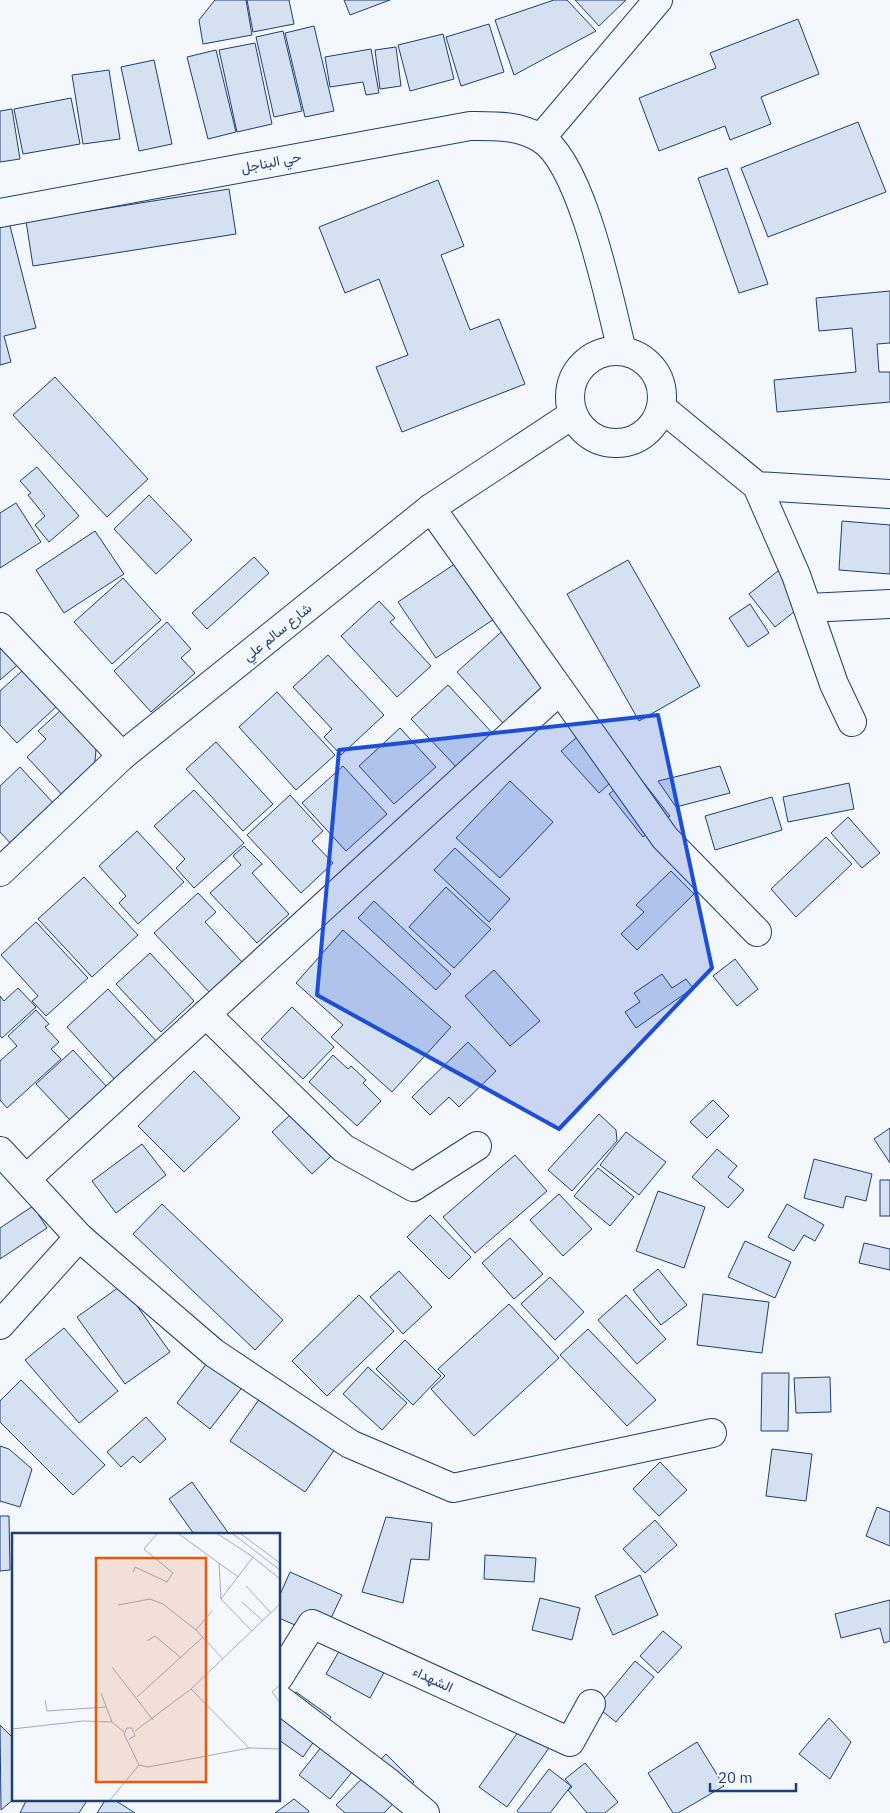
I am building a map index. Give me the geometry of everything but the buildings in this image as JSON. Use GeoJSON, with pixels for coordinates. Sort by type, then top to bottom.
{"type":"FeatureCollection","features":[{"type":"Feature","properties":{"kind":"street"},"geometry":{"type":"LineString","coordinates":[[622,351],[586,212],[563,161],[541,138],[658,0]]}},
{"type":"Feature","properties":{"kind":"street","name":"حي البناجل"},"geometry":{"type":"LineString","coordinates":[[0,213],[470,126],[515,127],[541,138]]}},
{"type":"Feature","properties":{"kind":"street"},"geometry":{"type":"LineString","coordinates":[[622,351],[641,358],[655,371],[662,389],[662,408],[653,426],[639,438],[620,444],[601,441],[584,431],[572,416],[569,396],[573,377],[586,362],[602,353],[622,351]]}},
{"type":"Feature","properties":{"kind":"street"},"geometry":{"type":"LineString","coordinates":[[662,408],[757,486],[796,575],[834,684],[852,722]]}},
{"type":"Feature","properties":{"kind":"street","name":"شارع سالم علي"},"geometry":{"type":"LineString","coordinates":[[0,872],[122,756],[431,508],[572,416]]}},
{"type":"Feature","properties":{"kind":"street"},"geometry":{"type":"LineString","coordinates":[[757,486],[890,494]]}},
{"type":"Feature","properties":{"kind":"street"},"geometry":{"type":"LineString","coordinates":[[431,508],[665,838],[757,932]]}},
{"type":"Feature","properties":{"kind":"street"},"geometry":{"type":"LineString","coordinates":[[808,608],[890,604]]}},
{"type":"Feature","properties":{"kind":"street"},"geometry":{"type":"LineString","coordinates":[[0,627],[122,756]]}},
{"type":"Feature","properties":{"kind":"street"},"geometry":{"type":"LineString","coordinates":[[26,1179],[560,690]]}},
{"type":"Feature","properties":{"kind":"street"},"geometry":{"type":"LineString","coordinates":[[206,1014],[343,1148],[413,1187],[478,1146]]}},
{"type":"Feature","properties":{"kind":"street"},"geometry":{"type":"LineString","coordinates":[[0,1151],[79,1237],[214,1353],[350,1444],[453,1488],[712,1433]]}},
{"type":"Feature","properties":{"kind":"street"},"geometry":{"type":"LineString","coordinates":[[0,1325],[79,1237]]}},
{"type":"Feature","properties":{"kind":"street","name":"الشهداء"},"geometry":{"type":"LineString","coordinates":[[280,1675],[312,1624],[570,1742],[591,1704]]}},
{"type":"Feature","properties":{"kind":"street"},"geometry":{"type":"LineString","coordinates":[[280,1700],[425,1813]]}},
{"type":"Feature","properties":{"kind":"highlighted area"},"geometry":{"type":"Polygon","coordinates":[[[658,715],[712,968],[559,1129],[317,995],[339,750],[658,715]]]}}]}
